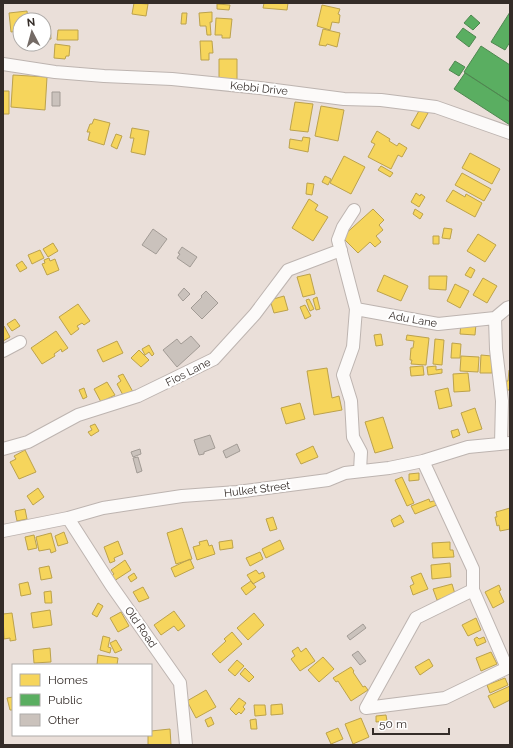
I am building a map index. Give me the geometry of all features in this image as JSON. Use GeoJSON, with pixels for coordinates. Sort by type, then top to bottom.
{"type":"FeatureCollection","features":[{"type":"Feature","properties":{"kind":"street","name":"Kebbi Drive"},"geometry":{"type":"LineString","coordinates":[[3,64],[55,72],[172,79],[260,88],[344,99],[381,100],[436,107],[510,133]]}},
{"type":"Feature","properties":{"kind":"street"},"geometry":{"type":"LineString","coordinates":[[354,210],[343,227],[338,240],[356,309],[353,347],[343,375],[352,400],[354,437],[361,452],[360,470]]}},
{"type":"Feature","properties":{"kind":"street","name":"Fios Lane"},"geometry":{"type":"LineString","coordinates":[[3,449],[28,442],[78,415],[138,396],[214,359],[255,314],[288,270],[341,250]]}},
{"type":"Feature","properties":{"kind":"street"},"geometry":{"type":"LineString","coordinates":[[505,443],[496,349],[495,318],[510,307]]}},
{"type":"Feature","properties":{"kind":"street","name":"Adu Lane"},"geometry":{"type":"LineString","coordinates":[[356,309],[438,324],[495,318]]}},
{"type":"Feature","properties":{"kind":"street"},"geometry":{"type":"LineString","coordinates":[[3,351],[20,342]]}},
{"type":"Feature","properties":{"kind":"street","name":"Hulket Street"},"geometry":{"type":"LineString","coordinates":[[3,532],[68,518],[103,508],[182,496],[236,492],[328,480],[345,473],[423,462],[468,448],[505,443]]}},
{"type":"Feature","properties":{"kind":"street"},"geometry":{"type":"LineString","coordinates":[[423,462],[473,569],[473,590],[507,668],[445,698],[366,708],[416,618],[473,590]]}},
{"type":"Feature","properties":{"kind":"street","name":"Old Road"},"geometry":{"type":"LineString","coordinates":[[68,518],[111,585],[180,683],[186,745]]}},
{"type":"Feature","properties":{"kind":"building: Homes"},"geometry":{"type":"Polygon","coordinates":[[[134,3],[148,4],[146,16],[132,14],[134,3]]]}},
{"type":"Feature","properties":{"kind":"building: Homes"},"geometry":{"type":"Polygon","coordinates":[[[264,3],[288,3],[287,10],[263,8],[264,3]]]}},
{"type":"Feature","properties":{"kind":"building: Homes"},"geometry":{"type":"Polygon","coordinates":[[[217,4],[230,5],[229,10],[217,9],[217,4]]]}},
{"type":"Feature","properties":{"kind":"building: Homes"},"geometry":{"type":"Polygon","coordinates":[[[322,5],[340,9],[338,14],[340,15],[339,23],[332,22],[330,30],[317,26],[322,5]]]}},
{"type":"Feature","properties":{"kind":"building: Homes"},"geometry":{"type":"Polygon","coordinates":[[[212,12],[212,22],[210,22],[211,35],[207,35],[206,26],[200,26],[199,13],[212,12]]]}},
{"type":"Feature","properties":{"kind":"building: Homes"},"geometry":{"type":"Polygon","coordinates":[[[9,13],[12,13],[11,32],[9,13]]]}},
{"type":"Feature","properties":{"kind":"building: Homes"},"geometry":{"type":"Polygon","coordinates":[[[182,13],[187,13],[186,24],[181,24],[182,13]]]}},
{"type":"Feature","properties":{"kind":"building: Homes"},"geometry":{"type":"Polygon","coordinates":[[[216,18],[232,19],[230,38],[222,38],[222,35],[215,35],[216,18]]]}},
{"type":"Feature","properties":{"kind":"building: Homes"},"geometry":{"type":"Polygon","coordinates":[[[323,29],[340,33],[337,47],[327,44],[326,46],[319,45],[323,29]]]}},
{"type":"Feature","properties":{"kind":"building: Homes"},"geometry":{"type":"Polygon","coordinates":[[[58,30],[78,30],[78,40],[57,40],[58,30]]]}},
{"type":"Feature","properties":{"kind":"building: Homes"},"geometry":{"type":"Polygon","coordinates":[[[200,41],[212,41],[213,53],[209,53],[209,60],[201,60],[200,41]]]}},
{"type":"Feature","properties":{"kind":"building: Homes"},"geometry":{"type":"Polygon","coordinates":[[[55,44],[70,46],[69,56],[66,56],[65,59],[54,58],[55,44]]]}},
{"type":"Feature","properties":{"kind":"building: Homes"},"geometry":{"type":"Polygon","coordinates":[[[219,59],[237,59],[237,85],[219,84],[219,59]]]}},
{"type":"Feature","properties":{"kind":"building: Homes"},"geometry":{"type":"Polygon","coordinates":[[[13,75],[47,77],[45,110],[11,107],[13,75]]]}},
{"type":"Feature","properties":{"kind":"building: Homes"},"geometry":{"type":"Polygon","coordinates":[[[3,91],[9,91],[9,114],[3,114],[3,91]]]}},
{"type":"Feature","properties":{"kind":"building: Homes"},"geometry":{"type":"Polygon","coordinates":[[[295,102],[313,104],[308,132],[290,130],[295,102]]]}},
{"type":"Feature","properties":{"kind":"building: Homes"},"geometry":{"type":"Polygon","coordinates":[[[321,106],[344,110],[338,141],[315,136],[321,106]]]}},
{"type":"Feature","properties":{"kind":"building: Homes"},"geometry":{"type":"Polygon","coordinates":[[[420,109],[428,113],[419,129],[411,125],[420,109]]]}},
{"type":"Feature","properties":{"kind":"building: Homes"},"geometry":{"type":"Polygon","coordinates":[[[94,119],[110,123],[104,145],[88,140],[90,132],[87,132],[94,119]]]}},
{"type":"Feature","properties":{"kind":"building: Homes"},"geometry":{"type":"Polygon","coordinates":[[[132,128],[149,131],[145,155],[131,152],[134,138],[130,138],[132,128]]]}},
{"type":"Feature","properties":{"kind":"building: Homes"},"geometry":{"type":"Polygon","coordinates":[[[377,131],[390,139],[389,141],[397,146],[399,143],[407,148],[402,157],[398,155],[391,169],[368,157],[375,144],[371,142],[377,131]]]}},
{"type":"Feature","properties":{"kind":"building: Homes"},"geometry":{"type":"Polygon","coordinates":[[[116,134],[122,136],[117,149],[111,146],[116,134]]]}},
{"type":"Feature","properties":{"kind":"building: Homes"},"geometry":{"type":"Polygon","coordinates":[[[303,137],[310,138],[308,152],[289,148],[290,139],[302,141],[303,137]]]}},
{"type":"Feature","properties":{"kind":"building: Homes"},"geometry":{"type":"Polygon","coordinates":[[[470,153],[500,169],[492,184],[462,168],[470,153]]]}},
{"type":"Feature","properties":{"kind":"building: Homes"},"geometry":{"type":"Polygon","coordinates":[[[344,156],[365,167],[351,194],[330,183],[344,156]]]}},
{"type":"Feature","properties":{"kind":"building: Homes"},"geometry":{"type":"Polygon","coordinates":[[[381,166],[393,173],[390,177],[378,170],[381,166]]]}},
{"type":"Feature","properties":{"kind":"building: Homes"},"geometry":{"type":"Polygon","coordinates":[[[462,173],[491,189],[484,201],[455,185],[462,173]]]}},
{"type":"Feature","properties":{"kind":"building: Homes"},"geometry":{"type":"Polygon","coordinates":[[[325,176],[331,179],[328,185],[322,182],[325,176]]]}},
{"type":"Feature","properties":{"kind":"building: Homes"},"geometry":{"type":"Polygon","coordinates":[[[307,183],[314,184],[312,195],[306,194],[307,183]]]}},
{"type":"Feature","properties":{"kind":"building: Homes"},"geometry":{"type":"Polygon","coordinates":[[[453,190],[465,197],[466,194],[482,203],[475,217],[446,201],[453,190]]]}},
{"type":"Feature","properties":{"kind":"building: Homes"},"geometry":{"type":"Polygon","coordinates":[[[416,193],[425,197],[419,207],[411,202],[416,193]]]}},
{"type":"Feature","properties":{"kind":"building: Homes"},"geometry":{"type":"Polygon","coordinates":[[[309,199],[318,205],[315,210],[328,217],[313,241],[292,228],[309,199]]]}},
{"type":"Feature","properties":{"kind":"building: Homes"},"geometry":{"type":"Polygon","coordinates":[[[373,209],[384,220],[379,225],[383,230],[376,236],[381,242],[375,247],[370,242],[358,253],[342,237],[373,209]]]}},
{"type":"Feature","properties":{"kind":"building: Homes"},"geometry":{"type":"Polygon","coordinates":[[[415,209],[423,214],[420,219],[413,214],[415,209]]]}},
{"type":"Feature","properties":{"kind":"building: Homes"},"geometry":{"type":"Polygon","coordinates":[[[444,228],[452,229],[450,239],[442,238],[444,228]]]}},
{"type":"Feature","properties":{"kind":"building: Homes"},"geometry":{"type":"Polygon","coordinates":[[[478,234],[496,245],[485,262],[467,251],[478,234]]]}},
{"type":"Feature","properties":{"kind":"building: Homes"},"geometry":{"type":"Polygon","coordinates":[[[433,236],[439,236],[439,244],[433,244],[433,236]]]}},
{"type":"Feature","properties":{"kind":"building: Homes"},"geometry":{"type":"Polygon","coordinates":[[[53,243],[58,251],[48,257],[43,249],[53,243]]]}},
{"type":"Feature","properties":{"kind":"building: Homes"},"geometry":{"type":"Polygon","coordinates":[[[40,250],[44,258],[32,264],[28,255],[40,250]]]}},
{"type":"Feature","properties":{"kind":"building: Homes"},"geometry":{"type":"Polygon","coordinates":[[[49,258],[50,261],[55,259],[59,270],[47,275],[42,264],[45,263],[44,260],[49,258]]]}},
{"type":"Feature","properties":{"kind":"building: Homes"},"geometry":{"type":"Polygon","coordinates":[[[22,261],[27,268],[20,272],[16,265],[22,261]]]}},
{"type":"Feature","properties":{"kind":"building: Homes"},"geometry":{"type":"Polygon","coordinates":[[[470,267],[475,270],[471,278],[465,275],[470,267]]]}},
{"type":"Feature","properties":{"kind":"building: Homes"},"geometry":{"type":"Polygon","coordinates":[[[310,274],[315,294],[303,297],[297,277],[310,274]]]}},
{"type":"Feature","properties":{"kind":"building: Homes"},"geometry":{"type":"Polygon","coordinates":[[[384,275],[408,286],[401,301],[377,291],[384,275]]]}},
{"type":"Feature","properties":{"kind":"building: Homes"},"geometry":{"type":"Polygon","coordinates":[[[429,276],[447,276],[446,290],[429,289],[429,276]]]}},
{"type":"Feature","properties":{"kind":"building: Homes"},"geometry":{"type":"Polygon","coordinates":[[[483,278],[497,286],[487,303],[473,295],[483,278]]]}},
{"type":"Feature","properties":{"kind":"building: Homes"},"geometry":{"type":"Polygon","coordinates":[[[455,284],[469,291],[460,308],[447,301],[455,284]]]}},
{"type":"Feature","properties":{"kind":"building: Homes"},"geometry":{"type":"Polygon","coordinates":[[[284,296],[288,310],[274,313],[270,300],[284,296]]]}},
{"type":"Feature","properties":{"kind":"building: Homes"},"geometry":{"type":"Polygon","coordinates":[[[317,297],[320,309],[316,310],[313,299],[317,297]]]}},
{"type":"Feature","properties":{"kind":"building: Homes"},"geometry":{"type":"Polygon","coordinates":[[[309,299],[314,309],[310,311],[306,300],[309,299]]]}},
{"type":"Feature","properties":{"kind":"building: Homes"},"geometry":{"type":"Polygon","coordinates":[[[78,304],[90,321],[84,325],[82,323],[77,326],[79,329],[71,335],[59,317],[78,304]]]}},
{"type":"Feature","properties":{"kind":"building: Homes"},"geometry":{"type":"Polygon","coordinates":[[[305,305],[311,316],[305,319],[300,307],[305,305]]]}},
{"type":"Feature","properties":{"kind":"building: Homes"},"geometry":{"type":"Polygon","coordinates":[[[15,319],[20,326],[12,331],[7,324],[15,319]]]}},
{"type":"Feature","properties":{"kind":"building: Homes"},"geometry":{"type":"Polygon","coordinates":[[[461,323],[476,324],[475,335],[460,334],[461,323]]]}},
{"type":"Feature","properties":{"kind":"building: Homes"},"geometry":{"type":"Polygon","coordinates":[[[4,326],[10,337],[3,341],[3,327],[4,326]]]}},
{"type":"Feature","properties":{"kind":"building: Homes"},"geometry":{"type":"Polygon","coordinates":[[[56,331],[68,348],[62,352],[61,349],[54,354],[55,356],[42,364],[31,348],[56,331]]]}},
{"type":"Feature","properties":{"kind":"building: Homes"},"geometry":{"type":"Polygon","coordinates":[[[381,334],[383,345],[376,346],[374,335],[381,334]]]}},
{"type":"Feature","properties":{"kind":"building: Homes"},"geometry":{"type":"Polygon","coordinates":[[[407,335],[429,338],[426,365],[411,364],[411,348],[413,348],[414,341],[406,340],[407,335]]]}},
{"type":"Feature","properties":{"kind":"building: Homes"},"geometry":{"type":"Polygon","coordinates":[[[435,339],[444,340],[442,365],[433,364],[435,339]]]}},
{"type":"Feature","properties":{"kind":"building: Homes"},"geometry":{"type":"Polygon","coordinates":[[[117,341],[123,353],[103,362],[97,350],[117,341]]]}},
{"type":"Feature","properties":{"kind":"building: Homes"},"geometry":{"type":"Polygon","coordinates":[[[452,343],[461,344],[460,358],[451,358],[452,343]]]}},
{"type":"Feature","properties":{"kind":"building: Homes"},"geometry":{"type":"Polygon","coordinates":[[[149,345],[154,354],[152,356],[149,352],[145,355],[142,349],[149,345]]]}},
{"type":"Feature","properties":{"kind":"building: Homes"},"geometry":{"type":"Polygon","coordinates":[[[139,350],[149,360],[141,367],[131,358],[139,350]]]}},
{"type":"Feature","properties":{"kind":"building: Homes"},"geometry":{"type":"Polygon","coordinates":[[[481,355],[492,356],[492,373],[480,373],[481,355]]]}},
{"type":"Feature","properties":{"kind":"building: Homes"},"geometry":{"type":"Polygon","coordinates":[[[461,356],[479,357],[478,372],[460,371],[461,356]]]}},
{"type":"Feature","properties":{"kind":"building: Homes"},"geometry":{"type":"Polygon","coordinates":[[[423,366],[424,375],[411,376],[410,367],[423,366]]]}},
{"type":"Feature","properties":{"kind":"building: Homes"},"geometry":{"type":"Polygon","coordinates":[[[436,366],[436,370],[442,369],[442,373],[428,375],[427,367],[436,366]]]}},
{"type":"Feature","properties":{"kind":"building: Homes"},"geometry":{"type":"Polygon","coordinates":[[[327,368],[332,398],[339,396],[342,410],[314,415],[307,371],[327,368]]]}},
{"type":"Feature","properties":{"kind":"building: Homes"},"geometry":{"type":"Polygon","coordinates":[[[509,370],[510,390],[505,390],[506,381],[508,381],[509,370]]]}},
{"type":"Feature","properties":{"kind":"building: Homes"},"geometry":{"type":"Polygon","coordinates":[[[468,373],[470,391],[454,392],[453,374],[468,373]]]}},
{"type":"Feature","properties":{"kind":"building: Homes"},"geometry":{"type":"Polygon","coordinates":[[[123,374],[133,392],[124,397],[117,384],[121,381],[118,376],[123,374]]]}},
{"type":"Feature","properties":{"kind":"building: Homes"},"geometry":{"type":"Polygon","coordinates":[[[107,382],[115,395],[101,402],[94,389],[107,382]]]}},
{"type":"Feature","properties":{"kind":"building: Homes"},"geometry":{"type":"Polygon","coordinates":[[[84,388],[87,397],[83,399],[79,390],[84,388]]]}},
{"type":"Feature","properties":{"kind":"building: Homes"},"geometry":{"type":"Polygon","coordinates":[[[448,388],[452,406],[439,409],[435,391],[448,388]]]}},
{"type":"Feature","properties":{"kind":"building: Homes"},"geometry":{"type":"Polygon","coordinates":[[[300,403],[305,419],[286,424],[281,408],[300,403]]]}},
{"type":"Feature","properties":{"kind":"building: Homes"},"geometry":{"type":"Polygon","coordinates":[[[475,408],[482,429],[468,433],[461,413],[475,408]]]}},
{"type":"Feature","properties":{"kind":"building: Homes"},"geometry":{"type":"Polygon","coordinates":[[[383,417],[393,448],[375,453],[365,422],[383,417]]]}},
{"type":"Feature","properties":{"kind":"building: Homes"},"geometry":{"type":"Polygon","coordinates":[[[95,424],[99,431],[91,436],[88,432],[92,430],[90,426],[95,424]]]}},
{"type":"Feature","properties":{"kind":"building: Homes"},"geometry":{"type":"Polygon","coordinates":[[[458,429],[460,435],[453,438],[451,431],[458,429]]]}},
{"type":"Feature","properties":{"kind":"building: Homes"},"geometry":{"type":"Polygon","coordinates":[[[313,446],[318,457],[301,464],[296,454],[313,446]]]}},
{"type":"Feature","properties":{"kind":"building: Homes"},"geometry":{"type":"Polygon","coordinates":[[[25,450],[36,472],[19,479],[10,462],[16,459],[14,456],[25,450]]]}},
{"type":"Feature","properties":{"kind":"building: Homes"},"geometry":{"type":"Polygon","coordinates":[[[419,473],[419,480],[409,481],[409,474],[419,473]]]}},
{"type":"Feature","properties":{"kind":"building: Homes"},"geometry":{"type":"Polygon","coordinates":[[[402,477],[414,503],[407,506],[395,480],[402,477]]]}},
{"type":"Feature","properties":{"kind":"building: Homes"},"geometry":{"type":"Polygon","coordinates":[[[38,488],[44,497],[33,505],[27,496],[38,488]]]}},
{"type":"Feature","properties":{"kind":"building: Homes"},"geometry":{"type":"Polygon","coordinates":[[[429,499],[430,502],[437,500],[439,504],[415,514],[411,506],[429,499]]]}},
{"type":"Feature","properties":{"kind":"building: Homes"},"geometry":{"type":"Polygon","coordinates":[[[510,508],[510,529],[500,531],[495,517],[497,517],[496,512],[510,508]]]}},
{"type":"Feature","properties":{"kind":"building: Homes"},"geometry":{"type":"Polygon","coordinates":[[[25,509],[27,519],[17,521],[15,511],[25,509]]]}},
{"type":"Feature","properties":{"kind":"building: Homes"},"geometry":{"type":"Polygon","coordinates":[[[400,515],[404,522],[394,527],[391,520],[400,515]]]}},
{"type":"Feature","properties":{"kind":"building: Homes"},"geometry":{"type":"Polygon","coordinates":[[[273,517],[277,529],[270,531],[266,519],[273,517]]]}},
{"type":"Feature","properties":{"kind":"building: Homes"},"geometry":{"type":"Polygon","coordinates":[[[182,528],[192,559],[176,564],[167,533],[182,528]]]}},
{"type":"Feature","properties":{"kind":"building: Homes"},"geometry":{"type":"Polygon","coordinates":[[[64,532],[68,543],[58,546],[55,536],[64,532]]]}},
{"type":"Feature","properties":{"kind":"building: Homes"},"geometry":{"type":"Polygon","coordinates":[[[51,533],[56,551],[51,553],[50,549],[39,551],[36,537],[51,533]]]}},
{"type":"Feature","properties":{"kind":"building: Homes"},"geometry":{"type":"Polygon","coordinates":[[[34,535],[37,548],[28,550],[25,537],[34,535]]]}},
{"type":"Feature","properties":{"kind":"building: Homes"},"geometry":{"type":"Polygon","coordinates":[[[207,540],[209,546],[212,545],[215,554],[197,560],[193,547],[200,545],[199,542],[207,540]]]}},
{"type":"Feature","properties":{"kind":"building: Homes"},"geometry":{"type":"Polygon","coordinates":[[[232,540],[233,548],[220,550],[219,542],[232,540]]]}},
{"type":"Feature","properties":{"kind":"building: Homes"},"geometry":{"type":"Polygon","coordinates":[[[280,540],[284,549],[266,558],[262,549],[280,540]]]}},
{"type":"Feature","properties":{"kind":"building: Homes"},"geometry":{"type":"Polygon","coordinates":[[[118,541],[123,554],[114,558],[115,561],[110,563],[104,547],[118,541]]]}},
{"type":"Feature","properties":{"kind":"building: Homes"},"geometry":{"type":"Polygon","coordinates":[[[450,542],[450,550],[453,550],[454,557],[433,558],[432,543],[450,542]]]}},
{"type":"Feature","properties":{"kind":"building: Homes"},"geometry":{"type":"Polygon","coordinates":[[[260,552],[263,559],[250,566],[246,558],[260,552]]]}},
{"type":"Feature","properties":{"kind":"building: Homes"},"geometry":{"type":"Polygon","coordinates":[[[190,559],[194,568],[175,577],[171,568],[190,559]]]}},
{"type":"Feature","properties":{"kind":"building: Homes"},"geometry":{"type":"Polygon","coordinates":[[[125,560],[131,570],[114,581],[111,576],[114,574],[111,570],[125,560]]]}},
{"type":"Feature","properties":{"kind":"building: Homes"},"geometry":{"type":"Polygon","coordinates":[[[450,563],[451,577],[432,579],[431,565],[450,563]]]}},
{"type":"Feature","properties":{"kind":"building: Homes"},"geometry":{"type":"Polygon","coordinates":[[[49,566],[52,578],[41,580],[39,568],[49,566]]]}},
{"type":"Feature","properties":{"kind":"building: Homes"},"geometry":{"type":"Polygon","coordinates":[[[256,570],[259,574],[263,572],[265,577],[253,584],[247,575],[256,570]]]}},
{"type":"Feature","properties":{"kind":"building: Homes"},"geometry":{"type":"Polygon","coordinates":[[[134,573],[137,578],[131,582],[128,577],[134,573]]]}},
{"type":"Feature","properties":{"kind":"building: Homes"},"geometry":{"type":"Polygon","coordinates":[[[421,573],[428,589],[413,595],[410,586],[414,584],[411,577],[421,573]]]}},
{"type":"Feature","properties":{"kind":"building: Homes"},"geometry":{"type":"Polygon","coordinates":[[[251,581],[256,587],[246,595],[241,588],[251,581]]]}},
{"type":"Feature","properties":{"kind":"building: Homes"},"geometry":{"type":"Polygon","coordinates":[[[28,582],[31,594],[21,596],[19,584],[28,582]]]}},
{"type":"Feature","properties":{"kind":"building: Homes"},"geometry":{"type":"Polygon","coordinates":[[[452,584],[455,594],[437,600],[433,589],[452,584]]]}},
{"type":"Feature","properties":{"kind":"building: Homes"},"geometry":{"type":"Polygon","coordinates":[[[499,585],[501,590],[499,591],[504,602],[493,608],[485,592],[499,585]]]}},
{"type":"Feature","properties":{"kind":"building: Homes"},"geometry":{"type":"Polygon","coordinates":[[[143,587],[149,598],[139,602],[133,592],[143,587]]]}},
{"type":"Feature","properties":{"kind":"building: Homes"},"geometry":{"type":"Polygon","coordinates":[[[51,591],[52,603],[45,603],[44,592],[51,591]]]}},
{"type":"Feature","properties":{"kind":"building: Homes"},"geometry":{"type":"Polygon","coordinates":[[[98,603],[103,606],[97,617],[92,614],[98,603]]]}},
{"type":"Feature","properties":{"kind":"building: Homes"},"geometry":{"type":"Polygon","coordinates":[[[50,610],[52,625],[33,628],[31,613],[50,610]]]}},
{"type":"Feature","properties":{"kind":"building: Homes"},"geometry":{"type":"Polygon","coordinates":[[[174,611],[185,626],[178,631],[174,626],[161,635],[154,625],[174,611]]]}},
{"type":"Feature","properties":{"kind":"building: Homes"},"geometry":{"type":"Polygon","coordinates":[[[121,612],[129,626],[118,632],[110,618],[121,612]]]}},
{"type":"Feature","properties":{"kind":"building: Homes"},"geometry":{"type":"Polygon","coordinates":[[[12,613],[16,640],[10,641],[10,638],[4,639],[3,614],[12,613]]]}},
{"type":"Feature","properties":{"kind":"building: Homes"},"geometry":{"type":"Polygon","coordinates":[[[254,613],[264,625],[248,640],[237,628],[254,613]]]}},
{"type":"Feature","properties":{"kind":"building: Homes"},"geometry":{"type":"Polygon","coordinates":[[[476,618],[481,630],[468,636],[462,625],[476,618]]]}},
{"type":"Feature","properties":{"kind":"building: Homes"},"geometry":{"type":"Polygon","coordinates":[[[232,632],[242,644],[220,663],[212,654],[226,641],[224,639],[232,632]]]}},
{"type":"Feature","properties":{"kind":"building: Homes"},"geometry":{"type":"Polygon","coordinates":[[[103,636],[110,638],[108,647],[111,648],[110,653],[100,650],[103,636]]]}},
{"type":"Feature","properties":{"kind":"building: Homes"},"geometry":{"type":"Polygon","coordinates":[[[477,637],[479,639],[484,637],[486,642],[477,646],[474,639],[477,637]]]}},
{"type":"Feature","properties":{"kind":"building: Homes"},"geometry":{"type":"Polygon","coordinates":[[[116,640],[122,650],[115,653],[110,643],[116,640]]]}},
{"type":"Feature","properties":{"kind":"building: Homes"},"geometry":{"type":"Polygon","coordinates":[[[298,647],[301,652],[306,648],[315,661],[300,671],[291,659],[295,656],[292,651],[298,647]]]}},
{"type":"Feature","properties":{"kind":"building: Homes"},"geometry":{"type":"Polygon","coordinates":[[[50,648],[51,662],[34,663],[33,650],[50,648]]]}},
{"type":"Feature","properties":{"kind":"building: Homes"},"geometry":{"type":"Polygon","coordinates":[[[491,652],[497,664],[481,671],[476,658],[491,652]]]}},
{"type":"Feature","properties":{"kind":"building: Homes"},"geometry":{"type":"Polygon","coordinates":[[[98,655],[118,658],[117,664],[97,664],[98,655]]]}},
{"type":"Feature","properties":{"kind":"building: Homes"},"geometry":{"type":"Polygon","coordinates":[[[323,657],[334,669],[319,682],[308,670],[323,657]]]}},
{"type":"Feature","properties":{"kind":"building: Homes"},"geometry":{"type":"Polygon","coordinates":[[[429,659],[433,666],[420,675],[415,667],[429,659]]]}},
{"type":"Feature","properties":{"kind":"building: Homes"},"geometry":{"type":"Polygon","coordinates":[[[237,660],[244,666],[235,676],[228,670],[237,660]]]}},
{"type":"Feature","properties":{"kind":"building: Homes"},"geometry":{"type":"Polygon","coordinates":[[[351,667],[363,687],[365,686],[368,690],[351,701],[338,681],[336,682],[333,678],[351,667]]]}},
{"type":"Feature","properties":{"kind":"building: Homes"},"geometry":{"type":"Polygon","coordinates":[[[245,668],[254,677],[249,682],[240,674],[245,668]]]}},
{"type":"Feature","properties":{"kind":"building: Homes"},"geometry":{"type":"Polygon","coordinates":[[[505,678],[508,685],[490,693],[487,685],[505,678]]]}},
{"type":"Feature","properties":{"kind":"building: Homes"},"geometry":{"type":"Polygon","coordinates":[[[510,686],[510,700],[494,708],[488,696],[510,686]]]}},
{"type":"Feature","properties":{"kind":"building: Homes"},"geometry":{"type":"Polygon","coordinates":[[[206,690],[216,707],[196,718],[187,701],[206,690]]]}},
{"type":"Feature","properties":{"kind":"building: Homes"},"geometry":{"type":"Polygon","coordinates":[[[12,697],[12,710],[10,710],[7,698],[12,697]]]}},
{"type":"Feature","properties":{"kind":"building: Homes"},"geometry":{"type":"Polygon","coordinates":[[[239,698],[246,703],[243,707],[245,709],[241,714],[239,712],[236,715],[230,709],[239,698]]]}},
{"type":"Feature","properties":{"kind":"building: Homes"},"geometry":{"type":"Polygon","coordinates":[[[282,704],[283,714],[271,715],[271,705],[282,704]]]}},
{"type":"Feature","properties":{"kind":"building: Homes"},"geometry":{"type":"Polygon","coordinates":[[[254,705],[265,705],[266,715],[255,716],[254,705]]]}},
{"type":"Feature","properties":{"kind":"building: Homes"},"geometry":{"type":"Polygon","coordinates":[[[386,715],[387,721],[376,722],[376,716],[386,715]]]}},
{"type":"Feature","properties":{"kind":"building: Homes"},"geometry":{"type":"Polygon","coordinates":[[[211,717],[214,724],[208,727],[205,720],[211,717]]]}},
{"type":"Feature","properties":{"kind":"building: Homes"},"geometry":{"type":"Polygon","coordinates":[[[361,718],[369,737],[353,744],[345,724],[361,718]]]}},
{"type":"Feature","properties":{"kind":"building: Homes"},"geometry":{"type":"Polygon","coordinates":[[[256,719],[257,729],[251,729],[250,720],[256,719]]]}},
{"type":"Feature","properties":{"kind":"building: Homes"},"geometry":{"type":"Polygon","coordinates":[[[338,728],[343,739],[331,744],[326,733],[338,728]]]}},
{"type":"Feature","properties":{"kind":"building: Homes"},"geometry":{"type":"Polygon","coordinates":[[[170,729],[171,745],[148,745],[148,736],[152,736],[152,731],[170,729]]]}},
{"type":"Feature","properties":{"kind":"building: Public"},"geometry":{"type":"Polygon","coordinates":[[[510,12],[510,42],[505,50],[491,42],[510,12]]]}},
{"type":"Feature","properties":{"kind":"building: Public"},"geometry":{"type":"Polygon","coordinates":[[[471,15],[480,23],[473,30],[464,23],[471,15]]]}},
{"type":"Feature","properties":{"kind":"building: Public"},"geometry":{"type":"Polygon","coordinates":[[[463,28],[476,37],[469,47],[456,37],[463,28]]]}},
{"type":"Feature","properties":{"kind":"building: Public"},"geometry":{"type":"Polygon","coordinates":[[[481,46],[510,65],[510,102],[464,72],[481,46]]]}},
{"type":"Feature","properties":{"kind":"building: Public"},"geometry":{"type":"Polygon","coordinates":[[[455,61],[465,67],[459,76],[449,70],[455,61]]]}},
{"type":"Feature","properties":{"kind":"building: Public"},"geometry":{"type":"Polygon","coordinates":[[[465,73],[510,102],[510,125],[454,89],[465,73]]]}},
{"type":"Feature","properties":{"kind":"building: Other"},"geometry":{"type":"Polygon","coordinates":[[[52,92],[60,92],[60,106],[52,106],[52,92]]]}},
{"type":"Feature","properties":{"kind":"building: Other"},"geometry":{"type":"Polygon","coordinates":[[[153,229],[167,239],[156,254],[142,245],[153,229]]]}},
{"type":"Feature","properties":{"kind":"building: Other"},"geometry":{"type":"Polygon","coordinates":[[[182,247],[197,257],[190,267],[177,258],[182,247]]]}},
{"type":"Feature","properties":{"kind":"building: Other"},"geometry":{"type":"Polygon","coordinates":[[[184,288],[190,294],[183,301],[178,295],[184,288]]]}},
{"type":"Feature","properties":{"kind":"building: Other"},"geometry":{"type":"Polygon","coordinates":[[[206,291],[218,303],[202,319],[191,308],[206,291]]]}},
{"type":"Feature","properties":{"kind":"building: Other"},"geometry":{"type":"Polygon","coordinates":[[[191,336],[200,346],[177,367],[163,350],[177,339],[181,344],[191,336]]]}},
{"type":"Feature","properties":{"kind":"building: Other"},"geometry":{"type":"Polygon","coordinates":[[[210,435],[215,448],[199,455],[194,440],[210,435]]]}},
{"type":"Feature","properties":{"kind":"building: Other"},"geometry":{"type":"Polygon","coordinates":[[[237,444],[240,451],[226,458],[223,451],[237,444]]]}},
{"type":"Feature","properties":{"kind":"building: Other"},"geometry":{"type":"Polygon","coordinates":[[[140,449],[141,454],[133,457],[131,452],[140,449]]]}},
{"type":"Feature","properties":{"kind":"building: Other"},"geometry":{"type":"Polygon","coordinates":[[[138,457],[142,471],[137,473],[133,458],[138,457]]]}},
{"type":"Feature","properties":{"kind":"building: Other"},"geometry":{"type":"Polygon","coordinates":[[[363,624],[366,628],[350,640],[347,636],[363,624]]]}},
{"type":"Feature","properties":{"kind":"building: Other"},"geometry":{"type":"Polygon","coordinates":[[[358,651],[366,661],[360,665],[352,655],[358,651]]]}}]}
